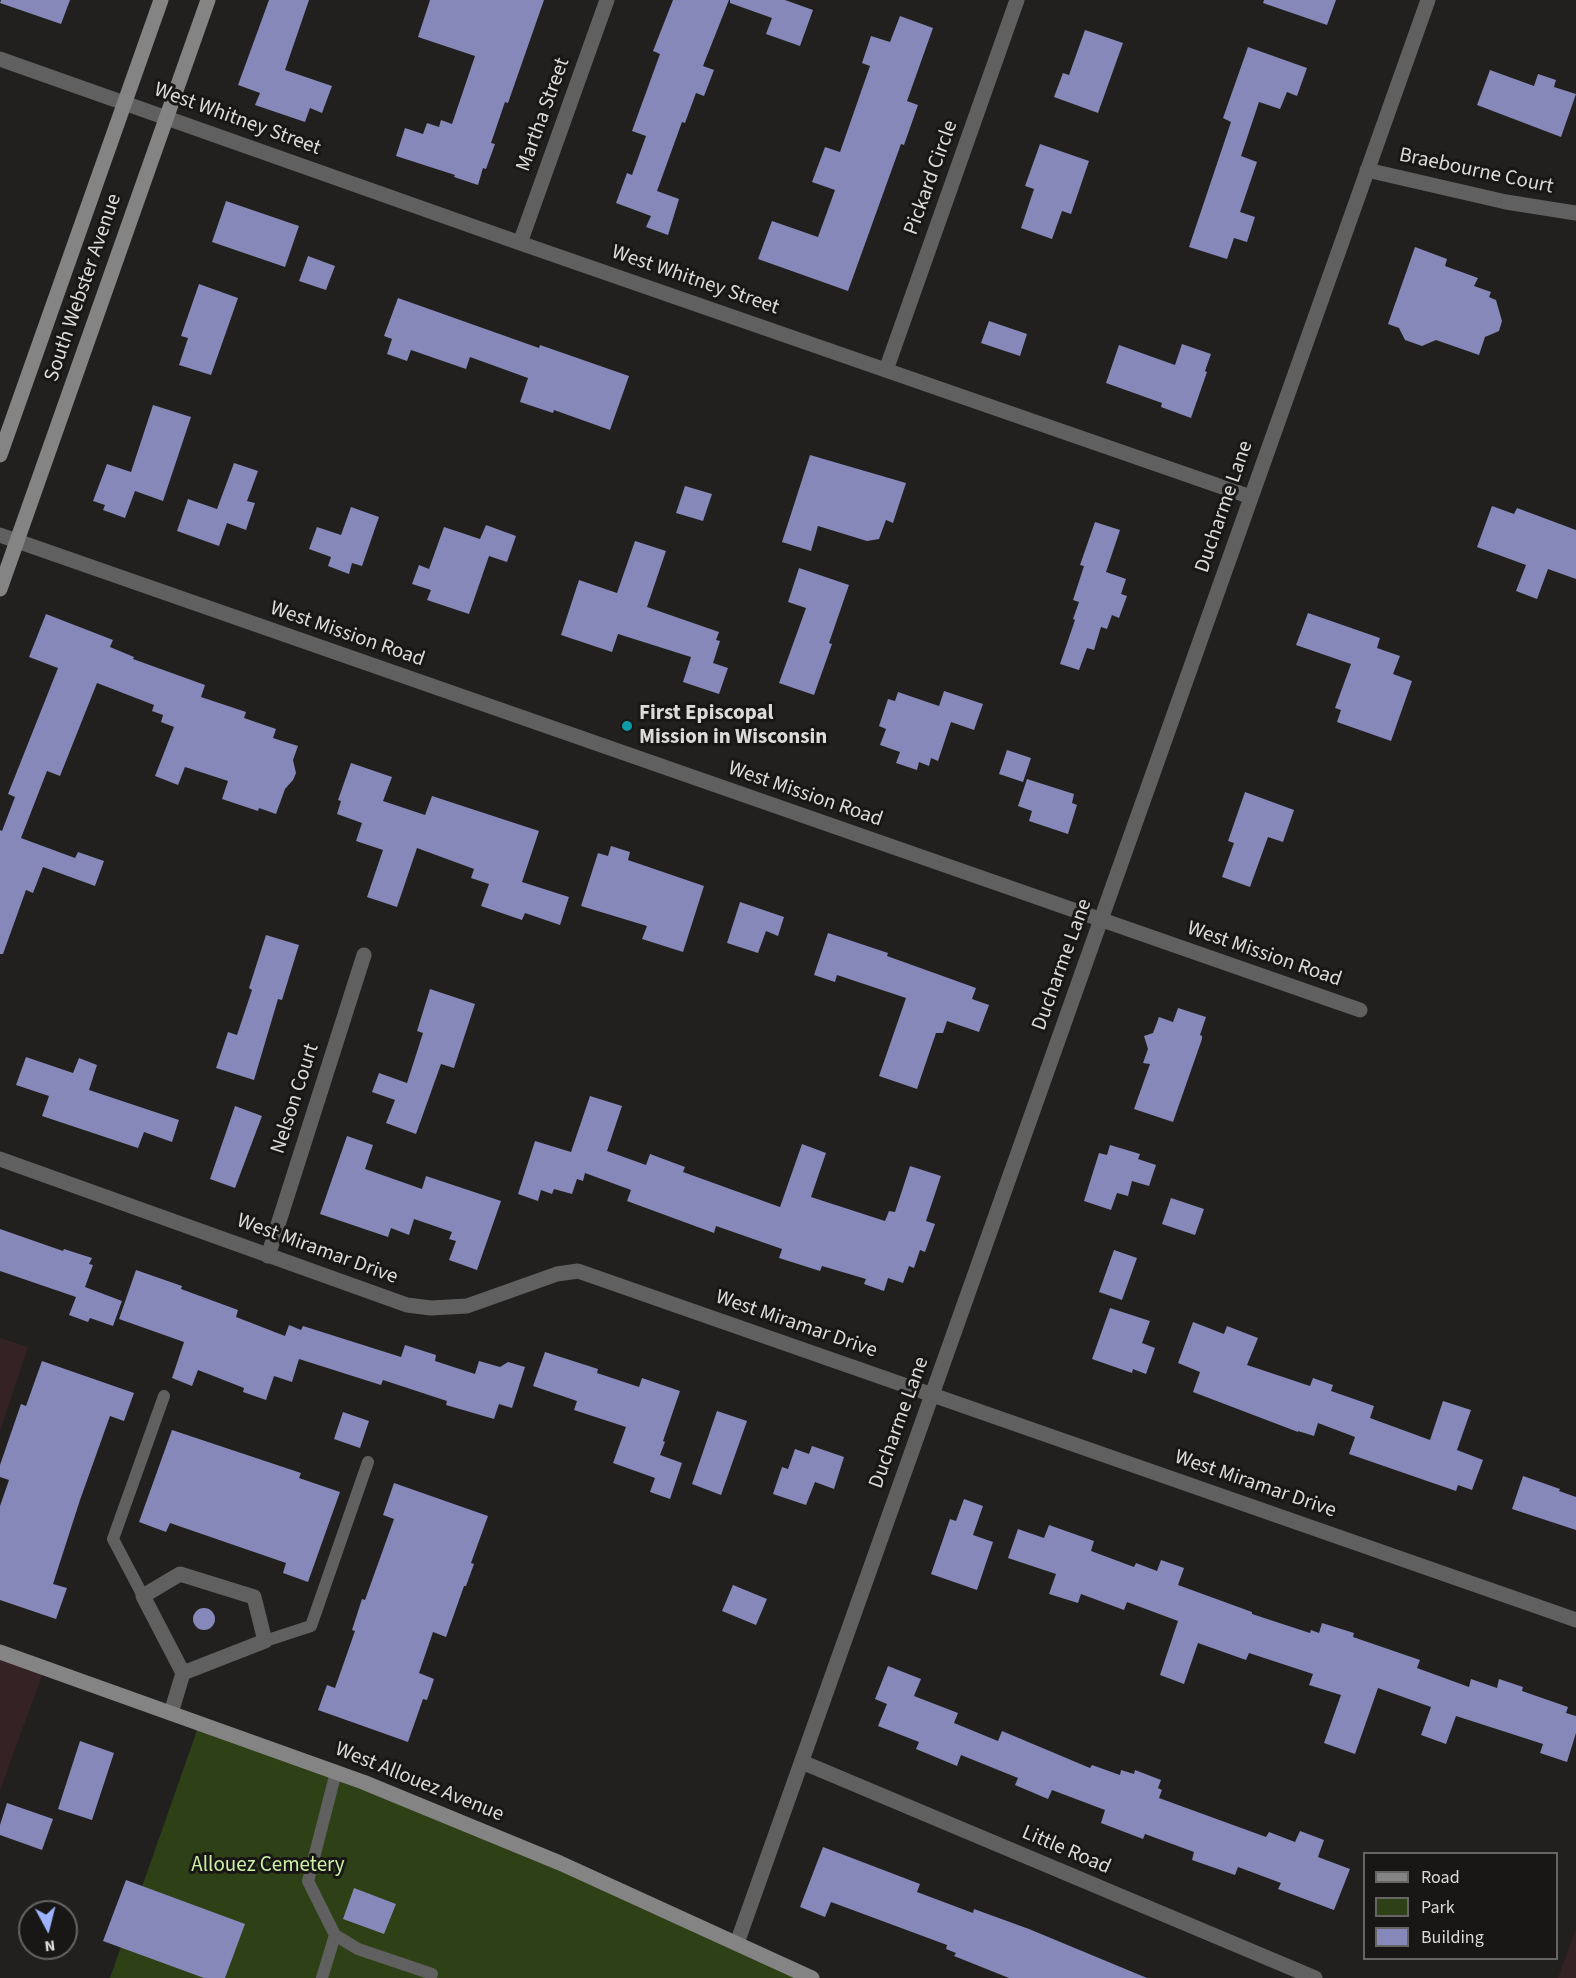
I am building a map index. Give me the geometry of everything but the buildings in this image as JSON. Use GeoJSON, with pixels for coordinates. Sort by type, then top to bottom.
{"type":"FeatureCollection","features":[{"type":"Feature","properties":{"kind":"main road","name":"South Webster Avenue"},"geometry":{"type":"LineString","coordinates":[[0,455],[161,0]]}},
{"type":"Feature","properties":{"kind":"main road","name":"South Webster Avenue"},"geometry":{"type":"LineString","coordinates":[[0,589],[208,0]]}},
{"type":"Feature","properties":{"kind":"main road","name":"West Allouez Avenue"},"geometry":{"type":"LineString","coordinates":[[0,1652],[336,1772],[560,1863],[812,1978]]}},
{"type":"Feature","properties":{"kind":"street","name":"Martha Street"},"geometry":{"type":"LineString","coordinates":[[520,243],[607,0]]}},
{"type":"Feature","properties":{"kind":"street","name":"Pickard Circle"},"geometry":{"type":"LineString","coordinates":[[886,370],[1017,0]]}},
{"type":"Feature","properties":{"kind":"street","name":"Ducharme Lane"},"geometry":{"type":"LineString","coordinates":[[737,1943],[1428,0]]}},
{"type":"Feature","properties":{"kind":"street","name":"West Whitney Street"},"geometry":{"type":"LineString","coordinates":[[0,59],[520,243],[1251,497]]}},
{"type":"Feature","properties":{"kind":"street","name":"Braebourne Court"},"geometry":{"type":"LineString","coordinates":[[1367,170],[1506,202],[1576,213]]}},
{"type":"Feature","properties":{"kind":"street","name":"West Mission Road"},"geometry":{"type":"LineString","coordinates":[[0,535],[1360,1010]]}},
{"type":"Feature","properties":{"kind":"street","name":"Nelson Court"},"geometry":{"type":"LineString","coordinates":[[268,1256],[364,955]]}},
{"type":"Feature","properties":{"kind":"street","name":"West Miramar Drive"},"geometry":{"type":"LineString","coordinates":[[0,1159],[407,1305],[431,1308],[467,1306],[557,1274],[578,1271],[1576,1620]]}},
{"type":"Feature","properties":{"kind":"street"},"geometry":{"type":"LineString","coordinates":[[171,1713],[183,1673],[143,1596],[180,1574],[254,1597],[265,1641],[183,1673]]}},
{"type":"Feature","properties":{"kind":"street","name":"Little Road"},"geometry":{"type":"LineString","coordinates":[[802,1762],[1315,1978]]}},
{"type":"Feature","properties":{"kind":"lane"},"geometry":{"type":"LineString","coordinates":[[143,1596],[112,1539],[164,1396]]}},
{"type":"Feature","properties":{"kind":"lane"},"geometry":{"type":"LineString","coordinates":[[265,1641],[311,1626],[368,1462]]}},
{"type":"Feature","properties":{"kind":"lane"},"geometry":{"type":"LineString","coordinates":[[336,1772],[308,1881],[335,1935],[358,1949],[433,1977]]}},
{"type":"Feature","properties":{"kind":"lane"},"geometry":{"type":"LineString","coordinates":[[322,1978],[335,1935]]}},
{"type":"Feature","properties":{"kind":"shaded area"},"geometry":{"type":"Polygon","coordinates":[[[0,1338],[28,1347],[0,1431],[0,1338]]]}},
{"type":"Feature","properties":{"kind":"shaded area"},"geometry":{"type":"Polygon","coordinates":[[[0,1652],[45,1668],[0,1790],[0,1652]]]}},
{"type":"Feature","properties":{"kind":"shaded area"},"geometry":{"type":"Polygon","coordinates":[[[1576,1929],[1576,1978],[1558,1978],[1576,1929]]]}},
{"type":"Feature","properties":{"kind":"green space","name":"Allouez Cemetery"},"geometry":{"type":"Polygon","coordinates":[[[200,1722],[363,1782],[812,1978],[110,1978],[200,1722]]]}},
{"type":"Feature","properties":{"kind":"place","name":"First Episcopal Mission in Wisconsin"},"geometry":{"type":"Point","coordinates":[627,726]}}]}
